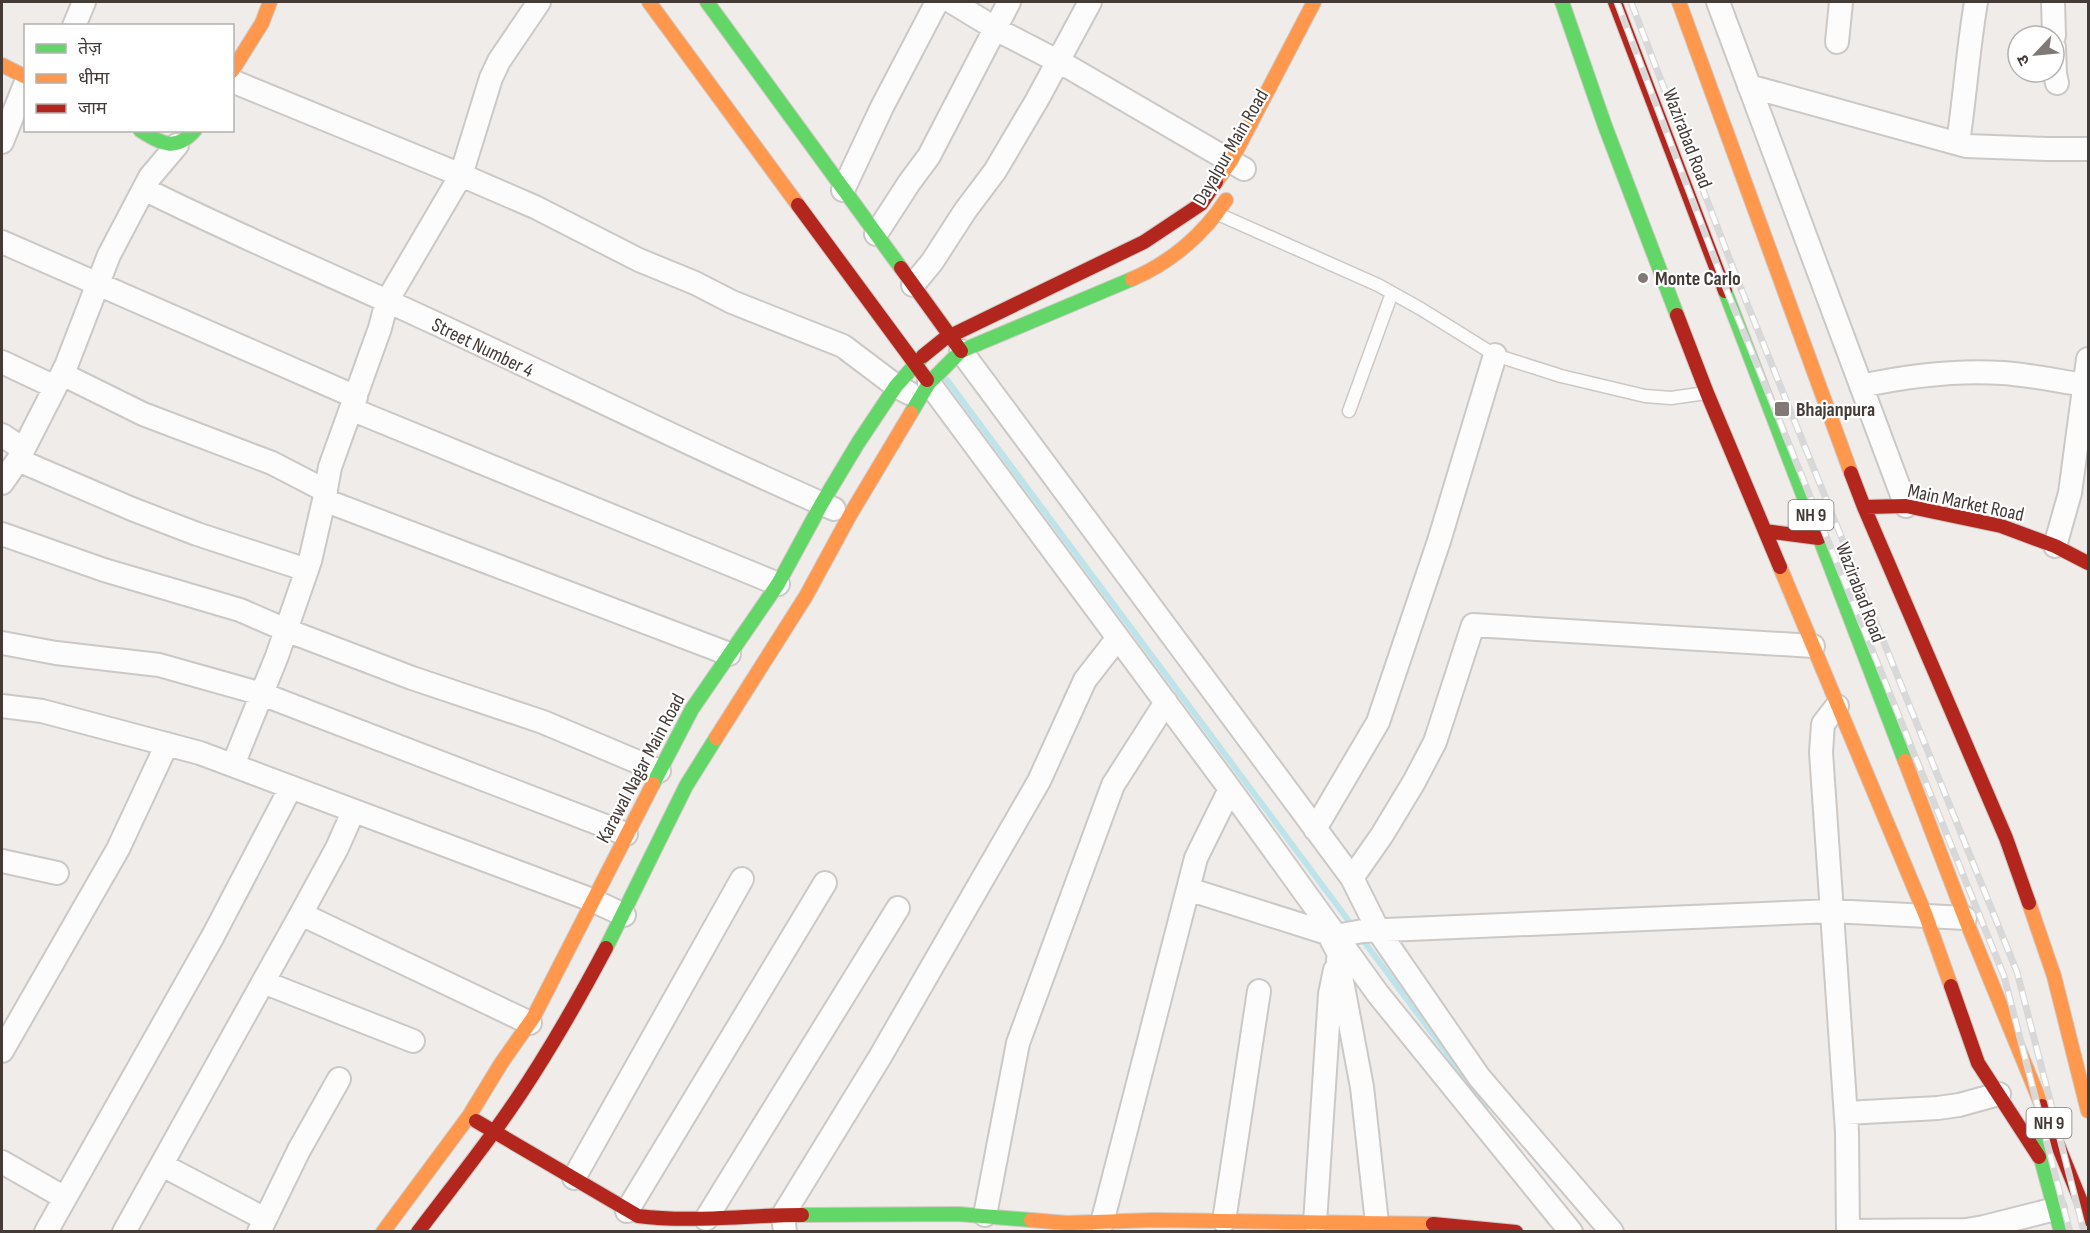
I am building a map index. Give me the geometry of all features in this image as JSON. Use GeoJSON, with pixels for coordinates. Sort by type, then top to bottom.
{"type":"FeatureCollection","features":[{"type":"Feature","properties":{"kind":"main road"},"geometry":{"type":"LineString","coordinates":[[234,68],[262,23],[270,2]]}},
{"type":"Feature","properties":{"kind":"main road"},"geometry":{"type":"LineString","coordinates":[[649,2],[924,375]]}},
{"type":"Feature","properties":{"kind":"main road"},"geometry":{"type":"LineString","coordinates":[[707,2],[913,285],[953,345]]}},
{"type":"Feature","properties":{"kind":"main road","name":"Dayalpur Main Road"},"geometry":{"type":"LineString","coordinates":[[953,345],[1141,275],[1163,262],[1218,214],[1240,171],[1314,2]]}},
{"type":"Feature","properties":{"kind":"main road"},"geometry":{"type":"LineString","coordinates":[[1562,2],[1605,126],[1707,393],[1926,916],[1978,1063],[2039,1157]]}},
{"type":"Feature","properties":{"kind":"main road","name":"Wazirabad Road"},"geometry":{"type":"LineString","coordinates":[[1615,2],[1965,918],[2088,1219]]}},
{"type":"Feature","properties":{"kind":"main road","name":"Wazirabad Road"},"geometry":{"type":"LineString","coordinates":[[1679,2],[1864,507],[2006,838],[2054,976],[2088,1110]]}},
{"type":"Feature","properties":{"kind":"main road"},"geometry":{"type":"LineString","coordinates":[[2,65],[24,76]]}},
{"type":"Feature","properties":{"kind":"main road"},"geometry":{"type":"LineString","coordinates":[[143,132],[161,143],[177,145],[187,141],[194,132]]}},
{"type":"Feature","properties":{"kind":"main road","name":"Dayalpur Main Road"},"geometry":{"type":"LineString","coordinates":[[953,345],[1144,242],[1201,204],[1240,171]]}},
{"type":"Feature","properties":{"kind":"main road"},"geometry":{"type":"LineString","coordinates":[[924,375],[953,345]]}},
{"type":"Feature","properties":{"kind":"main road"},"geometry":{"type":"LineString","coordinates":[[418,1232],[494,1132],[531,1079],[574,1009],[624,915],[686,786],[806,596],[850,515],[905,425],[924,375],[953,345]]}},
{"type":"Feature","properties":{"kind":"main road","name":"Karawal Nagar Main Road"},"geometry":{"type":"LineString","coordinates":[[383,1232],[469,1116],[502,1062],[530,1023],[692,709],[778,584],[822,503],[896,386]]}},
{"type":"Feature","properties":{"kind":"main road","name":"Main Market Road"},"geometry":{"type":"LineString","coordinates":[[1864,507],[1906,506],[2001,526],[2055,546],[2088,563]]}},
{"type":"Feature","properties":{"kind":"main road"},"geometry":{"type":"LineString","coordinates":[[1765,531],[1819,538]]}},
{"type":"Feature","properties":{"kind":"main road","name":"Wazirabad Road"},"geometry":{"type":"LineString","coordinates":[[2054,976],[2084,1039]]}},
{"type":"Feature","properties":{"kind":"main road","name":"Wazirabad Road"},"geometry":{"type":"LineString","coordinates":[[2009,1027],[2039,1157],[2061,1232]]}},
{"type":"Feature","properties":{"kind":"main road"},"geometry":{"type":"LineString","coordinates":[[469,1116],[627,1211],[662,1225],[706,1220],[784,1223],[985,1215],[1066,1223],[1154,1226],[1211,1224],[1250,1227],[1389,1226],[1516,1232]]}},
{"type":"Feature","properties":{"kind":"street"},"geometry":{"type":"LineString","coordinates":[[75,24],[84,2]]}},
{"type":"Feature","properties":{"kind":"street"},"geometry":{"type":"LineString","coordinates":[[233,765],[262,694],[307,570],[330,467],[380,328],[387,301],[461,175],[490,78],[539,2]]}},
{"type":"Feature","properties":{"kind":"street"},"geometry":{"type":"LineString","coordinates":[[843,190],[882,107],[937,2]]}},
{"type":"Feature","properties":{"kind":"street"},"geometry":{"type":"LineString","coordinates":[[952,2],[996,29],[1059,62],[1240,171]]}},
{"type":"Feature","properties":{"kind":"street"},"geometry":{"type":"LineString","coordinates":[[876,234],[929,156],[1009,2]]}},
{"type":"Feature","properties":{"kind":"street"},"geometry":{"type":"LineString","coordinates":[[913,285],[932,262],[965,211],[995,171],[1059,62],[1090,2]]}},
{"type":"Feature","properties":{"kind":"street"},"geometry":{"type":"LineString","coordinates":[[1718,2],[1906,506]]}},
{"type":"Feature","properties":{"kind":"street"},"geometry":{"type":"LineString","coordinates":[[1837,42],[1842,2]]}},
{"type":"Feature","properties":{"kind":"street"},"geometry":{"type":"LineString","coordinates":[[1958,143],[1976,2]]}},
{"type":"Feature","properties":{"kind":"street"},"geometry":{"type":"LineString","coordinates":[[2053,2],[2054,24]]}},
{"type":"Feature","properties":{"kind":"street"},"geometry":{"type":"LineString","coordinates":[[234,82],[535,207],[639,260],[695,283],[732,302],[843,346],[896,386],[924,375],[1230,789],[1349,933],[1479,1077],[1612,1232]]}},
{"type":"Feature","properties":{"kind":"street"},"geometry":{"type":"LineString","coordinates":[[1749,86],[1966,146],[2047,150],[2088,149]]}},
{"type":"Feature","properties":{"kind":"street"},"geometry":{"type":"LineString","coordinates":[[2,142],[24,87]]}},
{"type":"Feature","properties":{"kind":"street"},"geometry":{"type":"LineString","coordinates":[[2,483],[21,454],[59,381],[109,255],[150,177],[177,145]]}},
{"type":"Feature","properties":{"kind":"street","name":"Street Number 4"},"geometry":{"type":"LineString","coordinates":[[144,189],[645,424],[850,515]]}},
{"type":"Feature","properties":{"kind":"street"},"geometry":{"type":"LineString","coordinates":[[2,243],[354,403],[778,584]]}},
{"type":"Feature","properties":{"kind":"street"},"geometry":{"type":"LineString","coordinates":[[953,345],[1352,879]]}},
{"type":"Feature","properties":{"kind":"street"},"geometry":{"type":"LineString","coordinates":[[1315,829],[1378,722],[1439,541],[1495,355]]}},
{"type":"Feature","properties":{"kind":"street"},"geometry":{"type":"LineString","coordinates":[[2055,546],[2070,493],[2088,359]]}},
{"type":"Feature","properties":{"kind":"street"},"geometry":{"type":"LineString","coordinates":[[2,362],[59,381],[272,463],[325,496],[729,654]]}},
{"type":"Feature","properties":{"kind":"street"},"geometry":{"type":"LineString","coordinates":[[1861,386],[1939,374],[2003,373],[2085,385]]}},
{"type":"Feature","properties":{"kind":"street"},"geometry":{"type":"LineString","coordinates":[[2,435],[21,454],[132,510],[307,570]]}},
{"type":"Feature","properties":{"kind":"street"},"geometry":{"type":"LineString","coordinates":[[2,534],[104,570],[240,610],[412,678],[543,722],[659,771]]}},
{"type":"Feature","properties":{"kind":"street"},"geometry":{"type":"LineString","coordinates":[[1300,1225],[1330,994],[1339,954],[1349,933],[1352,879],[1382,836],[1435,742],[1473,625],[1813,646]]}},
{"type":"Feature","properties":{"kind":"street"},"geometry":{"type":"LineString","coordinates":[[784,1223],[1039,781],[1085,680],[1117,639]]}},
{"type":"Feature","properties":{"kind":"street"},"geometry":{"type":"LineString","coordinates":[[2,642],[56,653],[159,665],[262,694],[626,834]]}},
{"type":"Feature","properties":{"kind":"street"},"geometry":{"type":"LineString","coordinates":[[985,1215],[1018,1043],[1113,785],[1166,702]]}},
{"type":"Feature","properties":{"kind":"street"},"geometry":{"type":"LineString","coordinates":[[2,706],[42,711],[200,753],[592,900],[624,915]]}},
{"type":"Feature","properties":{"kind":"street"},"geometry":{"type":"LineString","coordinates":[[1837,706],[1823,724],[1821,744],[1846,1113],[1848,1231],[1966,1230],[2055,1209]]}},
{"type":"Feature","properties":{"kind":"street"},"geometry":{"type":"LineString","coordinates":[[2,1051],[118,849],[167,744]]}},
{"type":"Feature","properties":{"kind":"street"},"geometry":{"type":"LineString","coordinates":[[46,1232],[213,936],[291,787]]}},
{"type":"Feature","properties":{"kind":"street"},"geometry":{"type":"LineString","coordinates":[[1102,1223],[1196,858],[1230,789]]}},
{"type":"Feature","properties":{"kind":"street"},"geometry":{"type":"LineString","coordinates":[[124,1232],[337,848],[353,812]]}},
{"type":"Feature","properties":{"kind":"street"},"geometry":{"type":"LineString","coordinates":[[2,861],[57,873]]}},
{"type":"Feature","properties":{"kind":"street"},"geometry":{"type":"LineString","coordinates":[[574,1178],[742,879]]}},
{"type":"Feature","properties":{"kind":"street"},"geometry":{"type":"LineString","coordinates":[[627,1211],[825,883]]}},
{"type":"Feature","properties":{"kind":"street"},"geometry":{"type":"LineString","coordinates":[[1188,889],[1349,933],[1832,911],[1965,918]]}},
{"type":"Feature","properties":{"kind":"street"},"geometry":{"type":"LineString","coordinates":[[706,1220],[898,908]]}},
{"type":"Feature","properties":{"kind":"street"},"geometry":{"type":"LineString","coordinates":[[301,914],[530,1023]]}},
{"type":"Feature","properties":{"kind":"street"},"geometry":{"type":"LineString","coordinates":[[1349,933],[1378,994],[1571,1232]]}},
{"type":"Feature","properties":{"kind":"street"},"geometry":{"type":"LineString","coordinates":[[1338,960],[1389,1226]]}},
{"type":"Feature","properties":{"kind":"street"},"geometry":{"type":"LineString","coordinates":[[263,982],[413,1041]]}},
{"type":"Feature","properties":{"kind":"street"},"geometry":{"type":"LineString","coordinates":[[1211,1224],[1258,992]]}},
{"type":"Feature","properties":{"kind":"street"},"geometry":{"type":"LineString","coordinates":[[162,1165],[262,1225],[299,1150],[339,1079]]}},
{"type":"Feature","properties":{"kind":"street"},"geometry":{"type":"LineString","coordinates":[[1846,1113],[1938,1108],[1999,1094]]}},
{"type":"Feature","properties":{"kind":"street"},"geometry":{"type":"LineString","coordinates":[[2,1162],[65,1198]]}},
{"type":"Feature","properties":{"kind":"lane"},"geometry":{"type":"LineString","coordinates":[[1218,214],[1392,293],[1495,355],[1561,376],[1644,396],[1671,398],[1707,393]]}},
{"type":"Feature","properties":{"kind":"lane"},"geometry":{"type":"LineString","coordinates":[[1349,411],[1392,293]]}},
{"type":"Feature","properties":{"kind":"waterway"},"geometry":{"type":"LineString","coordinates":[[947,380],[1354,928]]}},
{"type":"Feature","properties":{"kind":"waterway"},"geometry":{"type":"LineString","coordinates":[[1360,936],[1469,1083],[1488,1105]]}},
{"type":"Feature","properties":{"kind":"railway"},"geometry":{"type":"LineString","coordinates":[[1617,2],[1725,286],[2004,976],[2070,1232]]}},
{"type":"Feature","properties":{"kind":"railway"},"geometry":{"type":"LineString","coordinates":[[1631,2],[1738,281],[2017,972],[2084,1232]]}},
{"type":"Feature","properties":{"kind":"traffic: fast"},"geometry":{"type":"LineString","coordinates":[[707,2],[901,268]]}},
{"type":"Feature","properties":{"kind":"traffic: fast"},"geometry":{"type":"LineString","coordinates":[[1562,2],[1605,126],[1677,315]]}},
{"type":"Feature","properties":{"kind":"traffic: fast"},"geometry":{"type":"LineString","coordinates":[[143,132],[168,144],[181,141],[193,132]]}},
{"type":"Feature","properties":{"kind":"traffic: fast"},"geometry":{"type":"LineString","coordinates":[[911,413],[929,383],[961,351],[1132,279]]}},
{"type":"Feature","properties":{"kind":"traffic: fast"},"geometry":{"type":"LineString","coordinates":[[1725,291],[1905,761]]}},
{"type":"Feature","properties":{"kind":"traffic: fast"},"geometry":{"type":"LineString","coordinates":[[653,784],[692,709],[778,584],[858,443],[896,386],[923,356]]}},
{"type":"Feature","properties":{"kind":"traffic: fast"},"geometry":{"type":"LineString","coordinates":[[606,948],[686,786],[716,738]]}},
{"type":"Feature","properties":{"kind":"traffic: fast"},"geometry":{"type":"LineString","coordinates":[[2035,1137],[2061,1232]]}},
{"type":"Feature","properties":{"kind":"traffic: fast"},"geometry":{"type":"LineString","coordinates":[[802,1215],[958,1214],[1031,1220]]}},
{"type":"Feature","properties":{"kind":"traffic: slow"},"geometry":{"type":"LineString","coordinates":[[234,68],[262,23],[270,2]]}},
{"type":"Feature","properties":{"kind":"traffic: slow"},"geometry":{"type":"LineString","coordinates":[[649,2],[798,205]]}},
{"type":"Feature","properties":{"kind":"traffic: slow"},"geometry":{"type":"LineString","coordinates":[[1216,182],[1231,161],[1314,2]]}},
{"type":"Feature","properties":{"kind":"traffic: slow"},"geometry":{"type":"LineString","coordinates":[[1679,2],[1851,473]]}},
{"type":"Feature","properties":{"kind":"traffic: slow"},"geometry":{"type":"LineString","coordinates":[[2,65],[24,76]]}},
{"type":"Feature","properties":{"kind":"traffic: slow"},"geometry":{"type":"LineString","coordinates":[[1132,279],[1160,265],[1197,236],[1226,200]]}},
{"type":"Feature","properties":{"kind":"traffic: slow"},"geometry":{"type":"LineString","coordinates":[[716,738],[806,596],[850,515],[911,413]]}},
{"type":"Feature","properties":{"kind":"traffic: slow"},"geometry":{"type":"LineString","coordinates":[[1780,567],[1926,916],[1951,986]]}},
{"type":"Feature","properties":{"kind":"traffic: slow"},"geometry":{"type":"LineString","coordinates":[[1905,761],[1965,918],[2042,1106]]}},
{"type":"Feature","properties":{"kind":"traffic: slow"},"geometry":{"type":"LineString","coordinates":[[383,1232],[469,1116],[502,1062],[533,1018],[653,784]]}},
{"type":"Feature","properties":{"kind":"traffic: slow"},"geometry":{"type":"LineString","coordinates":[[2029,903],[2054,976],[2088,1111]]}},
{"type":"Feature","properties":{"kind":"traffic: slow"},"geometry":{"type":"LineString","coordinates":[[1031,1220],[1067,1223],[1154,1220],[1433,1224]]}},
{"type":"Feature","properties":{"kind":"traffic: jam"},"geometry":{"type":"LineString","coordinates":[[1615,2],[1725,291]]}},
{"type":"Feature","properties":{"kind":"traffic: jam"},"geometry":{"type":"LineString","coordinates":[[923,356],[944,339],[1144,242],[1201,204],[1216,182]]}},
{"type":"Feature","properties":{"kind":"traffic: jam"},"geometry":{"type":"LineString","coordinates":[[798,205],[927,380]]}},
{"type":"Feature","properties":{"kind":"traffic: jam"},"geometry":{"type":"LineString","coordinates":[[901,268],[961,351]]}},
{"type":"Feature","properties":{"kind":"traffic: jam"},"geometry":{"type":"LineString","coordinates":[[1677,315],[1780,567]]}},
{"type":"Feature","properties":{"kind":"traffic: jam"},"geometry":{"type":"LineString","coordinates":[[1851,473],[2006,838],[2029,903]]}},
{"type":"Feature","properties":{"kind":"traffic: jam"},"geometry":{"type":"LineString","coordinates":[[1864,507],[1906,506],[2001,526],[2055,546],[2088,563]]}},
{"type":"Feature","properties":{"kind":"traffic: jam"},"geometry":{"type":"LineString","coordinates":[[1765,531],[1819,538]]}},
{"type":"Feature","properties":{"kind":"traffic: jam"},"geometry":{"type":"LineString","coordinates":[[418,1232],[524,1089],[567,1019],[606,948]]}},
{"type":"Feature","properties":{"kind":"traffic: jam"},"geometry":{"type":"LineString","coordinates":[[1951,986],[1978,1063],[2039,1157]]}},
{"type":"Feature","properties":{"kind":"traffic: jam"},"geometry":{"type":"LineString","coordinates":[[2042,1106],[2088,1219]]}},
{"type":"Feature","properties":{"kind":"traffic: jam"},"geometry":{"type":"LineString","coordinates":[[476,1121],[638,1216],[699,1219],[802,1215]]}},
{"type":"Feature","properties":{"kind":"traffic: jam"},"geometry":{"type":"LineString","coordinates":[[1433,1224],[1516,1232]]}},
{"type":"Feature","properties":{"kind":"place","name":"Monte Carlo"},"geometry":{"type":"Point","coordinates":[1643,278]}},
{"type":"Feature","properties":{"kind":"place","name":"Bhajanpura"},"geometry":{"type":"Point","coordinates":[1782,409]}}]}
